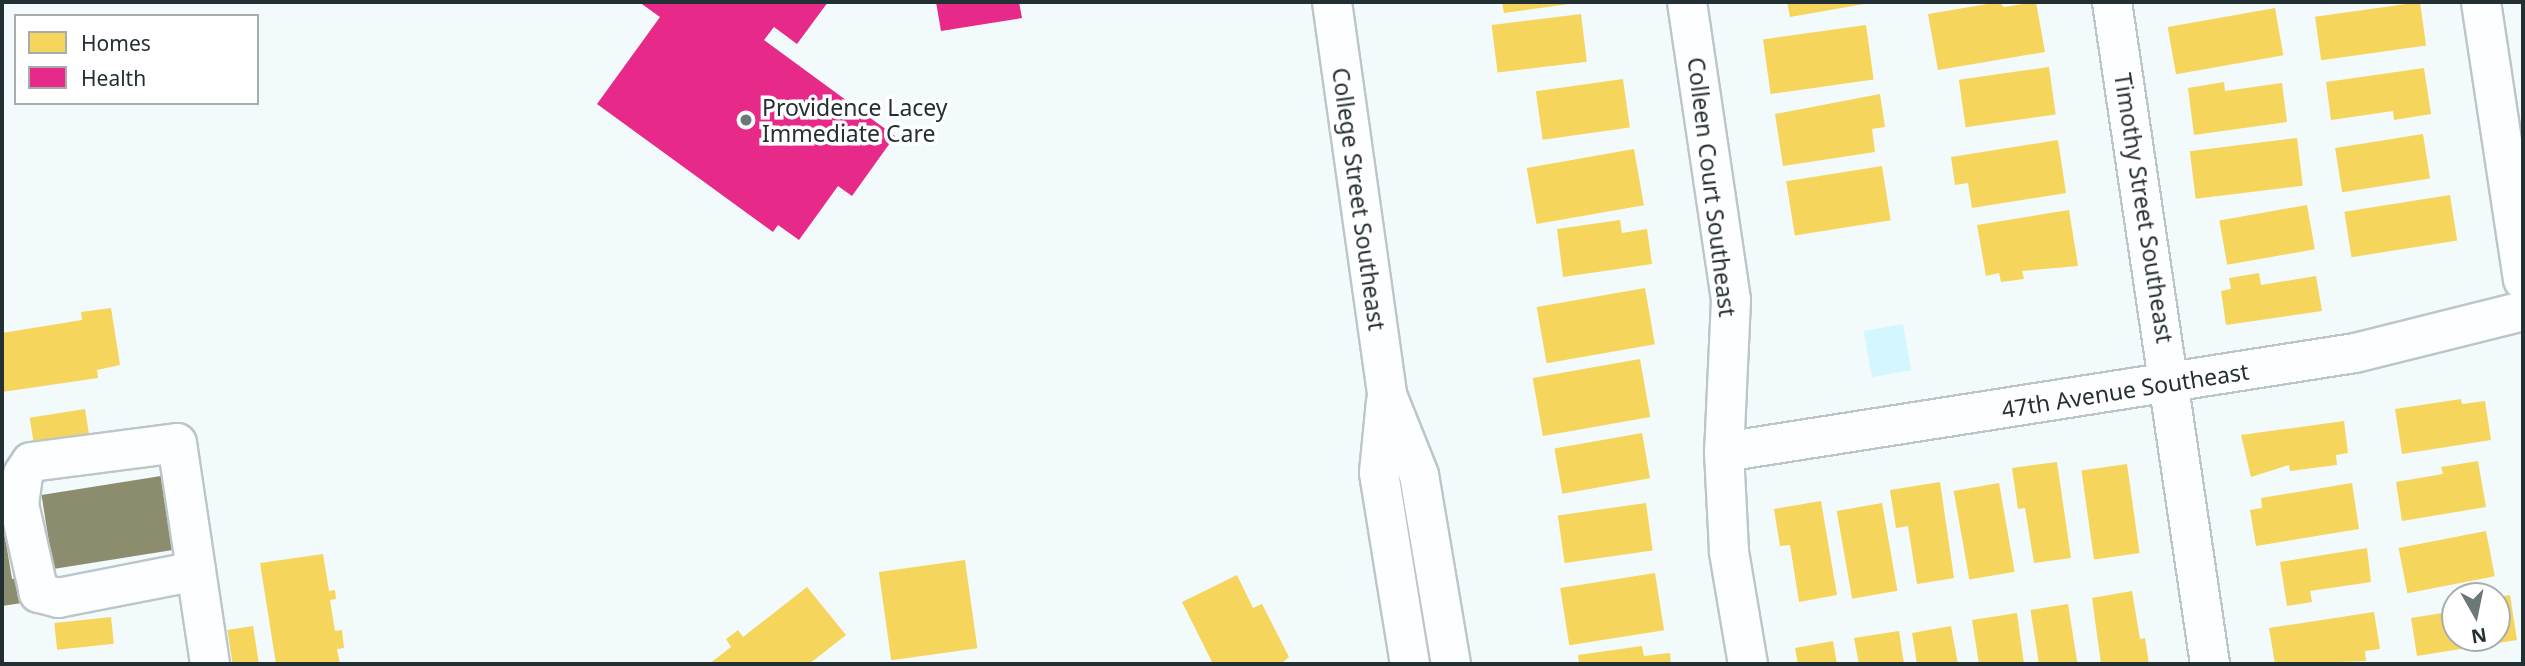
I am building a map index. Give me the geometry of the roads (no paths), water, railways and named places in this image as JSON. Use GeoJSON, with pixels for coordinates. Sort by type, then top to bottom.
{"type":"FeatureCollection","features":[{"type":"Feature","properties":{"kind":"street","name":"College Street Southeast"},"geometry":{"type":"LineString","coordinates":[[1332,2],[1387,395],[1379,473],[1410,664]]}},
{"type":"Feature","properties":{"kind":"street","name":"Colleen Court Southeast"},"geometry":{"type":"LineString","coordinates":[[1687,2],[1731,300],[1724,452],[1729,552],[1748,664]]}},
{"type":"Feature","properties":{"kind":"street","name":"Timothy Street Southeast"},"geometry":{"type":"LineString","coordinates":[[2112,2],[2171,383],[2192,560],[2210,664]]}},
{"type":"Feature","properties":{"kind":"street"},"geometry":{"type":"LineString","coordinates":[[2481,2],[2523,280]]}},
{"type":"Feature","properties":{"kind":"street","name":"47th Avenue Southeast"},"geometry":{"type":"LineString","coordinates":[[1724,452],[2355,353],[2523,311]]}},
{"type":"Feature","properties":{"kind":"street","name":"College Street Southeast"},"geometry":{"type":"LineString","coordinates":[[1387,395],[1419,475],[1451,664]]}},
{"type":"Feature","properties":{"kind":"street"},"geometry":{"type":"LineString","coordinates":[[196,571],[59,598],[39,593],[19,504],[23,474],[31,461],[177,443],[210,664]]}},
{"type":"Feature","properties":{"kind":"place","name":"Providence Lacey Immediate Care"},"geometry":{"type":"Point","coordinates":[746,120]}}]}
